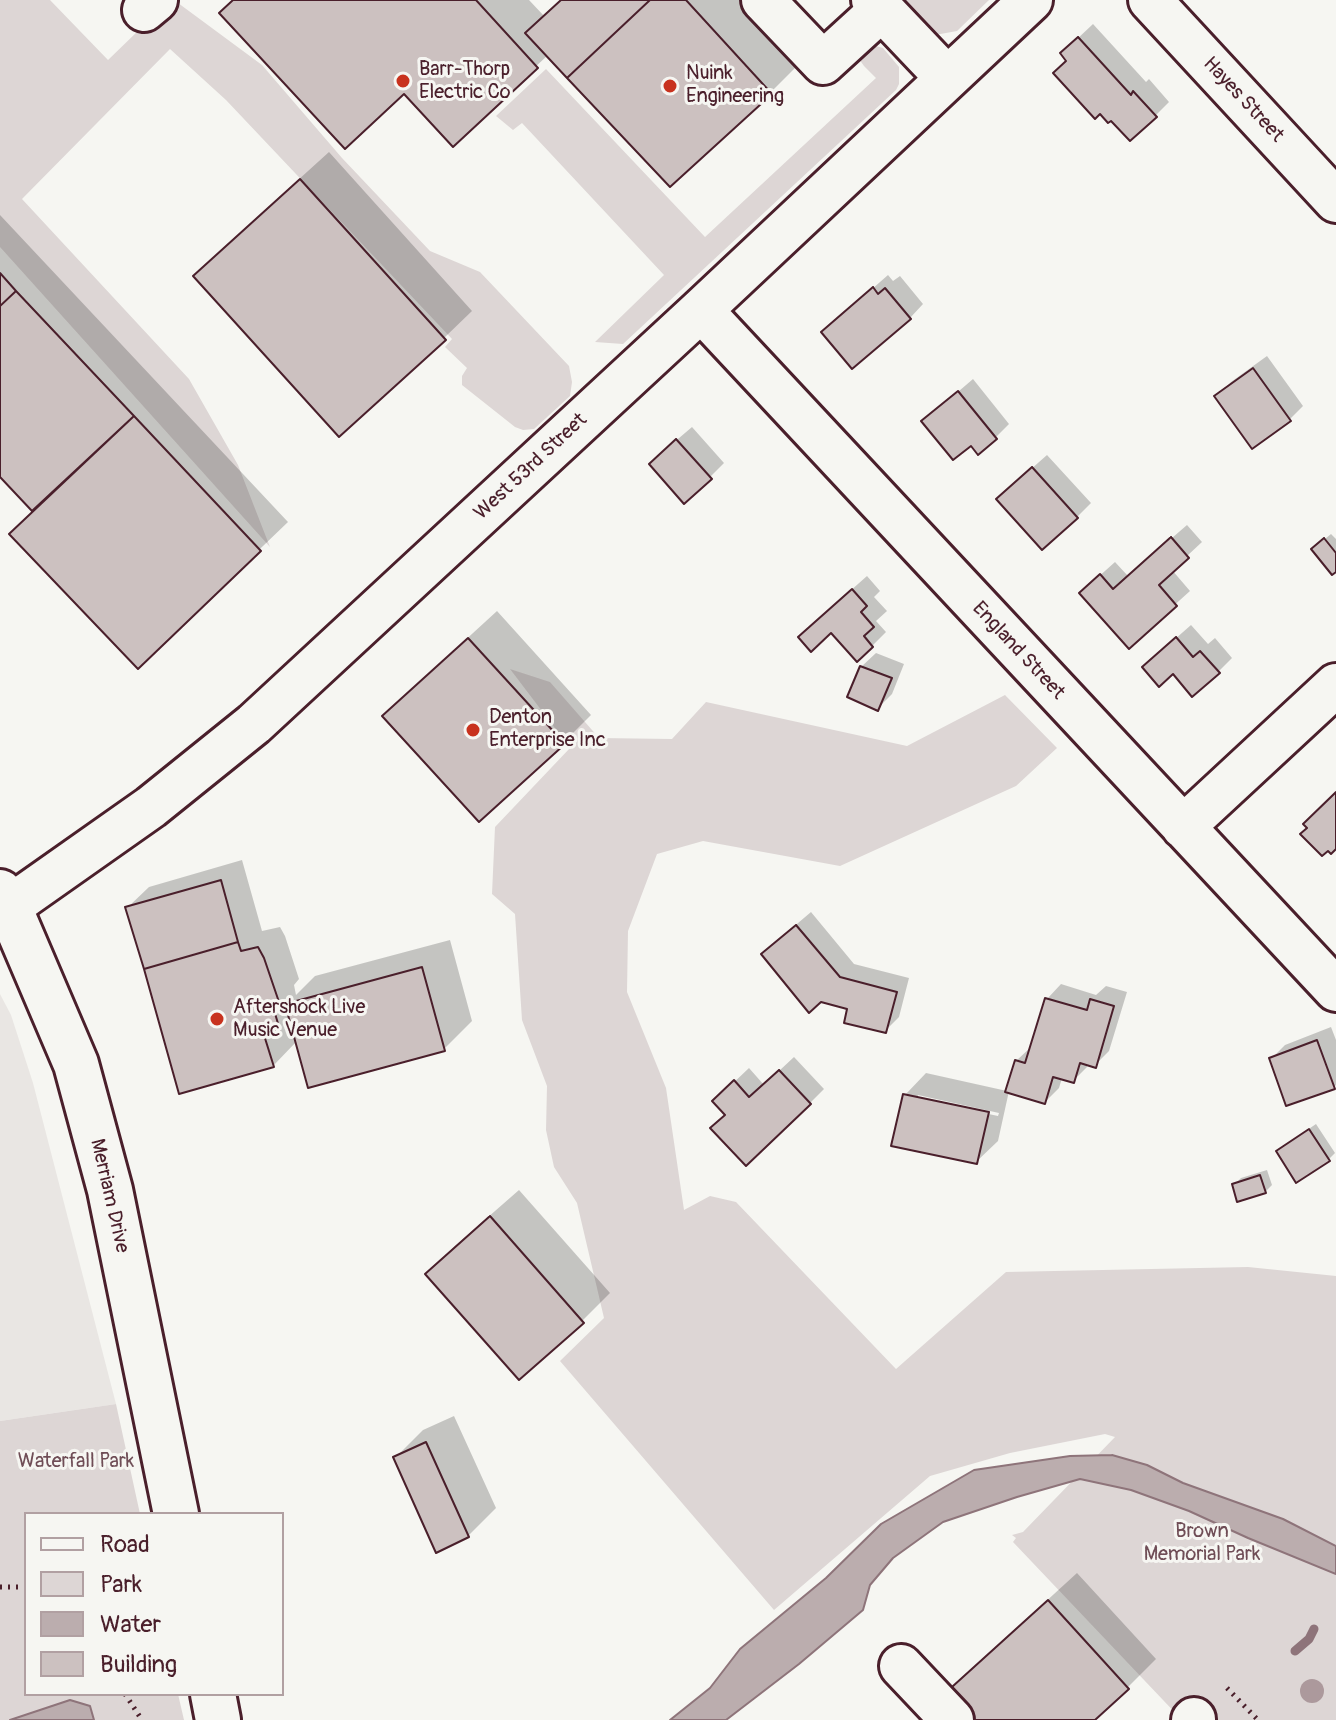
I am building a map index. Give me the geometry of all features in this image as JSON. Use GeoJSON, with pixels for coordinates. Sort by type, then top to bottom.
{"type":"FeatureCollection","features":[{"type":"Feature","properties":{"kind":"main road","name":"Merriam Drive"},"geometry":{"type":"LineString","coordinates":[[4,899],[76,1064],[110,1190],[176,1512]]}},
{"type":"Feature","properties":{"kind":"main road"},"geometry":{"type":"LineString","coordinates":[[213,1696],[218,1720]]}},
{"type":"Feature","properties":{"kind":"street"},"geometry":{"type":"LineString","coordinates":[[763,0],[823,63],[877,4],[947,78]]}},
{"type":"Feature","properties":{"kind":"street","name":"West 53rd Street"},"geometry":{"type":"LineString","coordinates":[[4,899],[151,807],[254,724],[1031,0]]}},
{"type":"Feature","properties":{"kind":"street","name":"Hayes Street"},"geometry":{"type":"LineString","coordinates":[[1150,0],[1336,201]]}},
{"type":"Feature","properties":{"kind":"street","name":"England Street"},"geometry":{"type":"LineString","coordinates":[[701,310],[1336,990]]}},
{"type":"Feature","properties":{"kind":"street"},"geometry":{"type":"LineString","coordinates":[[1183,827],[1336,685]]}},
{"type":"Feature","properties":{"kind":"street"},"geometry":{"type":"LineString","coordinates":[[901,1666],[952,1720]]}},
{"type":"Feature","properties":{"kind":"path"},"geometry":{"type":"LineString","coordinates":[[0,1587],[24,1587]]}},
{"type":"Feature","properties":{"kind":"path"},"geometry":{"type":"LineString","coordinates":[[1227,1688],[1258,1720]]}},
{"type":"Feature","properties":{"kind":"path"},"geometry":{"type":"LineString","coordinates":[[126,1696],[142,1720]]}},
{"type":"Feature","properties":{"kind":"shaded area"},"geometry":{"type":"Polygon","coordinates":[[[0,994],[11,1015],[33,1083],[116,1404],[0,1421],[0,994]]]}},
{"type":"Feature","properties":{"kind":"green space"},"geometry":{"type":"Polygon","coordinates":[[[0,0],[50,0],[108,60],[170,0],[174,0],[262,65],[342,158],[430,251],[480,272],[569,366],[572,382],[570,396],[534,429],[523,430],[462,385],[462,376],[467,368],[445,347],[452,339],[226,100],[170,49],[22,199],[189,379],[238,465],[270,547],[0,247],[0,0]]]}},
{"type":"Feature","properties":{"kind":"green space"},"geometry":{"type":"Polygon","coordinates":[[[895,0],[989,0],[957,31],[935,35],[895,0]]]}},
{"type":"Feature","properties":{"kind":"green space"},"geometry":{"type":"Polygon","coordinates":[[[872,45],[883,48],[899,67],[896,90],[623,344],[595,342],[664,275],[522,123],[513,130],[496,116],[546,69],[705,237],[876,78],[859,59],[862,49],[872,45]]]}},
{"type":"Feature","properties":{"kind":"green space","name":"Brown Memorial Park"},"geometry":{"type":"Polygon","coordinates":[[[510,669],[550,682],[599,738],[672,739],[706,702],[907,746],[1005,695],[1057,748],[1016,786],[840,866],[703,841],[657,854],[628,931],[627,992],[666,1088],[684,1210],[710,1196],[736,1202],[896,1369],[1006,1272],[1248,1267],[1336,1276],[1336,1720],[1182,1720],[1013,1542],[1016,1538],[1012,1535],[1023,1532],[1115,1437],[1105,1434],[1010,1453],[930,1476],[774,1610],[560,1361],[604,1318],[577,1203],[554,1167],[546,1130],[547,1086],[522,1020],[515,914],[492,894],[495,827],[570,748],[510,669]]]}},
{"type":"Feature","properties":{"kind":"green space","name":"Waterfall Park"},"geometry":{"type":"Polygon","coordinates":[[[116,1404],[140,1512],[24,1512],[24,1696],[178,1696],[184,1720],[0,1720],[0,1421],[116,1404]]]}},
{"type":"Feature","properties":{"kind":"water"},"geometry":{"type":"Polygon","coordinates":[[[1112,1455],[1147,1465],[1183,1483],[1283,1519],[1336,1546],[1336,1574],[1189,1511],[1131,1490],[1080,1479],[943,1522],[893,1558],[870,1585],[863,1610],[726,1720],[670,1720],[710,1688],[740,1649],[826,1578],[881,1524],[974,1470],[1070,1456],[1112,1455]]]}},
{"type":"Feature","properties":{"kind":"water"},"geometry":{"type":"Polygon","coordinates":[[[70,1700],[90,1706],[94,1720],[10,1720],[70,1700]]]}},
{"type":"Feature","properties":{"kind":"building","name":"Barr-Thorp Electric Co"},"geometry":{"type":"Polygon","coordinates":[[[233,0],[476,0],[538,68],[453,147],[404,94],[345,149],[219,13],[233,0]]]}},
{"type":"Feature","properties":{"kind":"building"},"geometry":{"type":"Polygon","coordinates":[[[561,0],[650,0],[567,78],[525,33],[561,0]]]}},
{"type":"Feature","properties":{"kind":"building","name":"Nuink Engineering"},"geometry":{"type":"Polygon","coordinates":[[[650,0],[686,0],[772,94],[670,187],[567,78],[650,0]]]}},
{"type":"Feature","properties":{"kind":"building"},"geometry":{"type":"Polygon","coordinates":[[[1078,37],[1131,95],[1133,91],[1157,117],[1130,141],[1100,114],[1095,119],[1053,73],[1066,61],[1060,53],[1078,37]]]}},
{"type":"Feature","properties":{"kind":"building"},"geometry":{"type":"Polygon","coordinates":[[[300,179],[446,340],[339,437],[193,276],[300,179]]]}},
{"type":"Feature","properties":{"kind":"building"},"geometry":{"type":"Polygon","coordinates":[[[0,273],[16,291],[0,306],[0,273]]]}},
{"type":"Feature","properties":{"kind":"building"},"geometry":{"type":"Polygon","coordinates":[[[873,287],[878,294],[885,288],[911,319],[852,369],[821,332],[873,287]]]}},
{"type":"Feature","properties":{"kind":"building"},"geometry":{"type":"Polygon","coordinates":[[[16,291],[134,416],[32,511],[0,477],[0,306],[16,291]]]}},
{"type":"Feature","properties":{"kind":"building"},"geometry":{"type":"Polygon","coordinates":[[[1253,368],[1291,421],[1252,449],[1214,396],[1253,368]]]}},
{"type":"Feature","properties":{"kind":"building"},"geometry":{"type":"Polygon","coordinates":[[[958,391],[997,439],[978,455],[971,446],[953,460],[921,421],[958,391]]]}},
{"type":"Feature","properties":{"kind":"building"},"geometry":{"type":"Polygon","coordinates":[[[134,416],[261,551],[138,669],[9,534],[134,416]]]}},
{"type":"Feature","properties":{"kind":"building"},"geometry":{"type":"Polygon","coordinates":[[[676,439],[712,479],[684,504],[649,464],[676,439]]]}},
{"type":"Feature","properties":{"kind":"building"},"geometry":{"type":"Polygon","coordinates":[[[1032,467],[1078,518],[1042,550],[996,499],[1032,467]]]}},
{"type":"Feature","properties":{"kind":"building"},"geometry":{"type":"Polygon","coordinates":[[[1171,537],[1189,558],[1159,585],[1177,606],[1129,649],[1079,593],[1100,574],[1113,589],[1171,537]]]}},
{"type":"Feature","properties":{"kind":"building"},"geometry":{"type":"Polygon","coordinates":[[[1324,538],[1336,553],[1336,572],[1332,575],[1311,549],[1324,538]]]}},
{"type":"Feature","properties":{"kind":"building"},"geometry":{"type":"Polygon","coordinates":[[[852,589],[867,606],[861,612],[874,627],[864,636],[873,647],[857,662],[831,633],[811,652],[798,637],[852,589]]]}},
{"type":"Feature","properties":{"kind":"building"},"geometry":{"type":"Polygon","coordinates":[[[1176,637],[1193,657],[1200,651],[1220,673],[1192,697],[1173,674],[1159,687],[1142,667],[1176,637]]]}},
{"type":"Feature","properties":{"kind":"building","name":"Denton Enterprise Inc"},"geometry":{"type":"Polygon","coordinates":[[[468,638],[565,744],[479,822],[382,716],[468,638]]]}},
{"type":"Feature","properties":{"kind":"building"},"geometry":{"type":"Polygon","coordinates":[[[860,666],[892,678],[878,711],[847,697],[860,666]]]}},
{"type":"Feature","properties":{"kind":"building"},"geometry":{"type":"Polygon","coordinates":[[[1336,792],[1336,849],[1322,856],[1300,834],[1307,828],[1303,824],[1336,792]]]}},
{"type":"Feature","properties":{"kind":"building"},"geometry":{"type":"Polygon","coordinates":[[[221,880],[238,942],[144,969],[125,907],[221,880]]]}},
{"type":"Feature","properties":{"kind":"building"},"geometry":{"type":"Polygon","coordinates":[[[796,925],[840,977],[897,992],[886,1033],[844,1023],[847,1009],[821,1002],[809,1013],[761,954],[796,925]]]}},
{"type":"Feature","properties":{"kind":"building","name":"Aftershock Live Music Venue"},"geometry":{"type":"Polygon","coordinates":[[[238,942],[241,951],[258,947],[279,1002],[273,1007],[280,1030],[264,1035],[274,1067],[179,1094],[144,969],[238,942]]]}},
{"type":"Feature","properties":{"kind":"building"},"geometry":{"type":"Polygon","coordinates":[[[422,967],[445,1051],[308,1088],[285,1004],[422,967]]]}},
{"type":"Feature","properties":{"kind":"building"},"geometry":{"type":"Polygon","coordinates":[[[1045,998],[1087,1010],[1090,999],[1114,1006],[1096,1068],[1080,1063],[1074,1083],[1053,1077],[1045,1104],[1005,1092],[1015,1060],[1025,1063],[1045,998]]]}},
{"type":"Feature","properties":{"kind":"building"},"geometry":{"type":"Polygon","coordinates":[[[1317,1040],[1335,1089],[1286,1106],[1269,1058],[1317,1040]]]}},
{"type":"Feature","properties":{"kind":"building"},"geometry":{"type":"Polygon","coordinates":[[[779,1070],[811,1104],[746,1166],[710,1128],[725,1115],[712,1101],[734,1080],[749,1097],[779,1070]]]}},
{"type":"Feature","properties":{"kind":"building"},"geometry":{"type":"Polygon","coordinates":[[[903,1094],[989,1112],[977,1164],[891,1146],[903,1094]]]}},
{"type":"Feature","properties":{"kind":"building"},"geometry":{"type":"Polygon","coordinates":[[[1309,1129],[1330,1161],[1296,1183],[1276,1151],[1309,1129]]]}},
{"type":"Feature","properties":{"kind":"building"},"geometry":{"type":"Polygon","coordinates":[[[1260,1175],[1266,1193],[1237,1202],[1232,1184],[1260,1175]]]}},
{"type":"Feature","properties":{"kind":"building"},"geometry":{"type":"Polygon","coordinates":[[[490,1216],[584,1323],[519,1380],[425,1274],[490,1216]]]}},
{"type":"Feature","properties":{"kind":"building"},"geometry":{"type":"Polygon","coordinates":[[[426,1442],[469,1537],[436,1553],[393,1457],[426,1442]]]}},
{"type":"Feature","properties":{"kind":"building"},"geometry":{"type":"Polygon","coordinates":[[[1048,1600],[1129,1689],[1095,1720],[964,1720],[942,1696],[1048,1600]]]}},
{"type":"Feature","properties":{"kind":"waterway"},"geometry":{"type":"LineString","coordinates":[[1295,1651],[1309,1639],[1314,1629]]}},
{"type":"Feature","properties":{"kind":"place","name":"Barr-Thorp Electric Co"},"geometry":{"type":"Point","coordinates":[403,81]}},
{"type":"Feature","properties":{"kind":"place","name":"Nuink Engineering"},"geometry":{"type":"Point","coordinates":[670,86]}},
{"type":"Feature","properties":{"kind":"place","name":"Denton Enterprise Inc"},"geometry":{"type":"Point","coordinates":[473,730]}},
{"type":"Feature","properties":{"kind":"place","name":"Aftershock Live Music Venue"},"geometry":{"type":"Point","coordinates":[217,1019]}}]}
